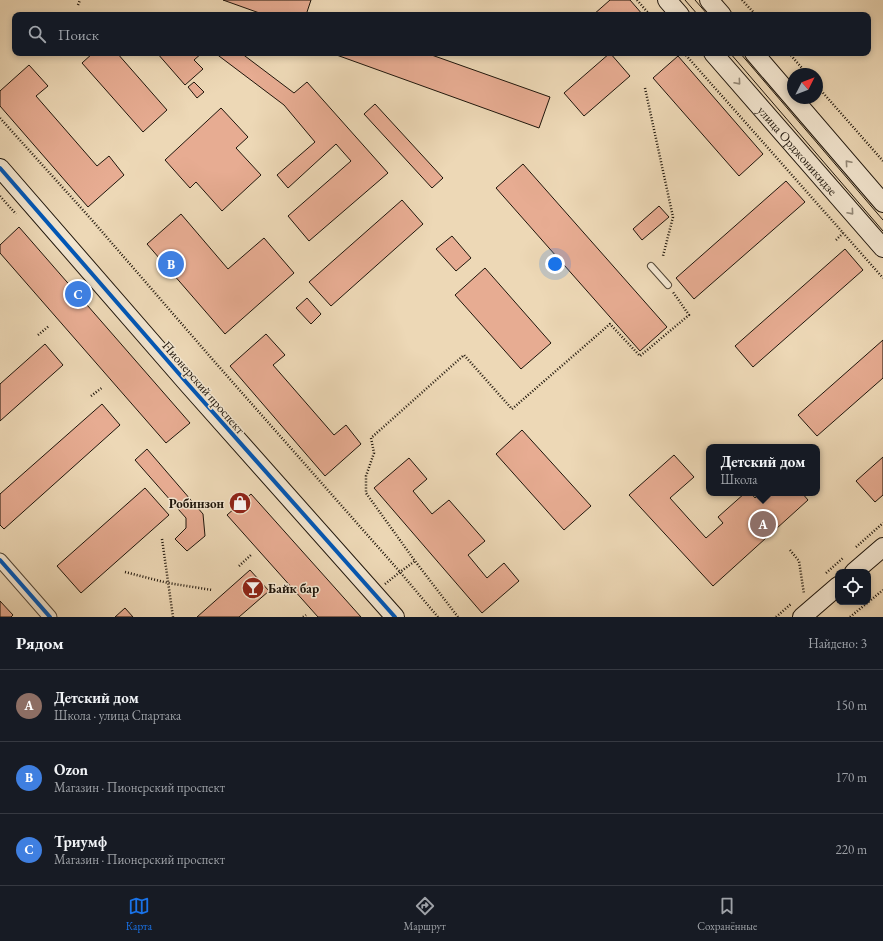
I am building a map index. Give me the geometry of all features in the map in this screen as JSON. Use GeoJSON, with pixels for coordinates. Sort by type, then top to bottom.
{"type":"FeatureCollection","features":[{"type":"Feature","properties":{"kind":"street"},"geometry":{"type":"LineString","coordinates":[[667,0],[677,12]]}},
{"type":"Feature","properties":{"kind":"street"},"geometry":{"type":"LineString","coordinates":[[709,0],[719,12]]}},
{"type":"Feature","properties":{"kind":"street","name":"улица Орджоникидзе"},"geometry":{"type":"LineString","coordinates":[[716,56],[883,248]]}},
{"type":"Feature","properties":{"kind":"street"},"geometry":{"type":"LineString","coordinates":[[757,56],[883,203]]}},
{"type":"Feature","properties":{"kind":"street","name":"Пионерский проспект"},"geometry":{"type":"LineString","coordinates":[[0,168],[182,378],[395,617]]}},
{"type":"Feature","properties":{"kind":"street"},"geometry":{"type":"LineString","coordinates":[[857,569],[883,547]]}},
{"type":"Feature","properties":{"kind":"street"},"geometry":{"type":"LineString","coordinates":[[0,560],[50,617]]}},
{"type":"Feature","properties":{"kind":"street"},"geometry":{"type":"LineString","coordinates":[[803,605],[832,580]]}},
{"type":"Feature","properties":{"kind":"lane"},"geometry":{"type":"LineString","coordinates":[[651,266],[668,285]]}},
{"type":"Feature","properties":{"kind":"path"},"geometry":{"type":"LineString","coordinates":[[78,5],[80,0]]}},
{"type":"Feature","properties":{"kind":"path"},"geometry":{"type":"LineString","coordinates":[[637,0],[647,12]]}},
{"type":"Feature","properties":{"kind":"path"},"geometry":{"type":"LineString","coordinates":[[742,0],[753,12]]}},
{"type":"Feature","properties":{"kind":"path"},"geometry":{"type":"LineString","coordinates":[[687,56],[883,278]]}},
{"type":"Feature","properties":{"kind":"path"},"geometry":{"type":"LineString","coordinates":[[791,56],[802,68]]}},
{"type":"Feature","properties":{"kind":"path"},"geometry":{"type":"LineString","coordinates":[[645,88],[673,217],[663,256]]}},
{"type":"Feature","properties":{"kind":"path"},"geometry":{"type":"LineString","coordinates":[[823,93],[883,161]]}},
{"type":"Feature","properties":{"kind":"path"},"geometry":{"type":"LineString","coordinates":[[0,118],[91,219],[438,617]]}},
{"type":"Feature","properties":{"kind":"path"},"geometry":{"type":"LineString","coordinates":[[0,196],[10,206]]}},
{"type":"Feature","properties":{"kind":"path"},"geometry":{"type":"LineString","coordinates":[[836,240],[843,233]]}},
{"type":"Feature","properties":{"kind":"path"},"geometry":{"type":"LineString","coordinates":[[458,617],[366,493],[366,476],[374,453],[370,438],[464,355],[512,409],[610,324],[640,356],[689,315],[668,285]]}},
{"type":"Feature","properties":{"kind":"path"},"geometry":{"type":"LineString","coordinates":[[38,335],[49,326]]}},
{"type":"Feature","properties":{"kind":"path"},"geometry":{"type":"LineString","coordinates":[[91,396],[103,387]]}},
{"type":"Feature","properties":{"kind":"path"},"geometry":{"type":"LineString","coordinates":[[854,549],[883,523]]}},
{"type":"Feature","properties":{"kind":"path"},"geometry":{"type":"LineString","coordinates":[[162,540],[173,617]]}},
{"type":"Feature","properties":{"kind":"path"},"geometry":{"type":"LineString","coordinates":[[790,550],[800,561],[803,605]]}},
{"type":"Feature","properties":{"kind":"path"},"geometry":{"type":"LineString","coordinates":[[239,566],[252,554]]}},
{"type":"Feature","properties":{"kind":"path"},"geometry":{"type":"LineString","coordinates":[[832,580],[848,554]]}},
{"type":"Feature","properties":{"kind":"path"},"geometry":{"type":"LineString","coordinates":[[374,593],[416,561]]}},
{"type":"Feature","properties":{"kind":"path"},"geometry":{"type":"LineString","coordinates":[[125,572],[168,583],[212,590]]}},
{"type":"Feature","properties":{"kind":"path"},"geometry":{"type":"LineString","coordinates":[[776,617],[803,605],[809,588]]}},
{"type":"Feature","properties":{"kind":"path"},"geometry":{"type":"LineString","coordinates":[[850,617],[883,590]]}},
{"type":"Feature","properties":{"kind":"building"},"geometry":{"type":"Polygon","coordinates":[[[223,0],[311,0],[307,12],[257,12],[223,0]]]}},
{"type":"Feature","properties":{"kind":"building"},"geometry":{"type":"Polygon","coordinates":[[[610,0],[630,0],[640,12],[596,12],[610,0]]]}},
{"type":"Feature","properties":{"kind":"building"},"geometry":{"type":"Polygon","coordinates":[[[90,56],[120,56],[167,110],[143,132],[82,63],[90,56]]]}},
{"type":"Feature","properties":{"kind":"building"},"geometry":{"type":"Polygon","coordinates":[[[160,56],[199,56],[194,60],[203,69],[185,85],[160,56]]]}},
{"type":"Feature","properties":{"kind":"building"},"geometry":{"type":"Polygon","coordinates":[[[219,56],[245,56],[294,93],[307,82],[388,173],[309,241],[288,216],[351,161],[336,144],[288,188],[277,175],[315,142],[284,105],[219,56]]]}},
{"type":"Feature","properties":{"kind":"building"},"geometry":{"type":"Polygon","coordinates":[[[339,56],[434,56],[550,97],[539,128],[339,56]]]}},
{"type":"Feature","properties":{"kind":"building"},"geometry":{"type":"Polygon","coordinates":[[[607,56],[613,56],[630,76],[584,116],[564,93],[607,56]]]}},
{"type":"Feature","properties":{"kind":"building"},"geometry":{"type":"Polygon","coordinates":[[[678,56],[763,154],[739,176],[653,78],[678,56]]]}},
{"type":"Feature","properties":{"kind":"building"},"geometry":{"type":"Polygon","coordinates":[[[29,65],[48,86],[36,96],[97,166],[109,156],[124,175],[88,207],[0,106],[0,91],[29,65]]]}},
{"type":"Feature","properties":{"kind":"building"},"geometry":{"type":"Polygon","coordinates":[[[194,82],[204,92],[197,98],[188,87],[194,82]]]}},
{"type":"Feature","properties":{"kind":"building"},"geometry":{"type":"Polygon","coordinates":[[[375,104],[443,178],[432,188],[364,114],[375,104]]]}},
{"type":"Feature","properties":{"kind":"building"},"geometry":{"type":"Polygon","coordinates":[[[221,108],[248,137],[236,148],[261,175],[222,211],[196,182],[190,188],[165,160],[221,108]]]}},
{"type":"Feature","properties":{"kind":"building"},"geometry":{"type":"Polygon","coordinates":[[[523,164],[667,327],[640,351],[496,188],[523,164]]]}},
{"type":"Feature","properties":{"kind":"building"},"geometry":{"type":"Polygon","coordinates":[[[786,181],[805,202],[694,299],[676,278],[786,181]]]}},
{"type":"Feature","properties":{"kind":"building"},"geometry":{"type":"Polygon","coordinates":[[[402,200],[423,224],[331,306],[309,282],[402,200]]]}},
{"type":"Feature","properties":{"kind":"building"},"geometry":{"type":"Polygon","coordinates":[[[659,206],[669,217],[642,240],[633,229],[659,206]]]}},
{"type":"Feature","properties":{"kind":"building"},"geometry":{"type":"Polygon","coordinates":[[[181,214],[228,269],[264,238],[294,273],[225,334],[147,244],[181,214]]]}},
{"type":"Feature","properties":{"kind":"building"},"geometry":{"type":"Polygon","coordinates":[[[19,227],[190,423],[166,443],[0,253],[0,245],[19,227]]]}},
{"type":"Feature","properties":{"kind":"building"},"geometry":{"type":"Polygon","coordinates":[[[452,236],[471,258],[456,271],[436,249],[452,236]]]}},
{"type":"Feature","properties":{"kind":"building"},"geometry":{"type":"Polygon","coordinates":[[[845,249],[863,270],[753,367],[735,346],[845,249]]]}},
{"type":"Feature","properties":{"kind":"building"},"geometry":{"type":"Polygon","coordinates":[[[485,268],[551,343],[521,369],[455,295],[485,268]]]}},
{"type":"Feature","properties":{"kind":"building"},"geometry":{"type":"Polygon","coordinates":[[[307,298],[321,314],[311,324],[296,308],[307,298]]]}},
{"type":"Feature","properties":{"kind":"building"},"geometry":{"type":"Polygon","coordinates":[[[266,334],[285,355],[273,365],[334,435],[346,425],[361,444],[325,476],[230,366],[266,334]]]}},
{"type":"Feature","properties":{"kind":"building"},"geometry":{"type":"Polygon","coordinates":[[[883,340],[883,378],[817,436],[798,415],[883,340]]]}},
{"type":"Feature","properties":{"kind":"building"},"geometry":{"type":"Polygon","coordinates":[[[45,344],[63,365],[0,421],[0,384],[45,344]]]}},
{"type":"Feature","properties":{"kind":"building"},"geometry":{"type":"Polygon","coordinates":[[[102,404],[120,425],[4,529],[0,525],[0,494],[102,404]]]}},
{"type":"Feature","properties":{"kind":"building"},"geometry":{"type":"Polygon","coordinates":[[[522,430],[591,506],[564,530],[496,454],[522,430]]]}},
{"type":"Feature","properties":{"kind":"building"},"geometry":{"type":"Polygon","coordinates":[[[147,449],[203,514],[205,536],[187,551],[175,539],[186,528],[186,518],[135,460],[147,449]]]}},
{"type":"Feature","properties":{"kind":"building"},"geometry":{"type":"Polygon","coordinates":[[[674,455],[694,477],[670,498],[706,538],[723,523],[718,517],[742,496],[753,496],[755,498],[757,496],[805,496],[808,500],[713,586],[629,495],[674,455]]]}},
{"type":"Feature","properties":{"kind":"building"},"geometry":{"type":"Polygon","coordinates":[[[883,457],[883,495],[875,502],[856,481],[883,457]]]}},
{"type":"Feature","properties":{"kind":"building"},"geometry":{"type":"Polygon","coordinates":[[[409,458],[427,479],[413,491],[432,514],[449,500],[485,541],[468,555],[487,578],[504,563],[519,581],[482,613],[374,488],[409,458]]]}},
{"type":"Feature","properties":{"kind":"building"},"geometry":{"type":"Polygon","coordinates":[[[145,488],[169,515],[81,593],[57,566],[145,488]]]}},
{"type":"Feature","properties":{"kind":"building"},"geometry":{"type":"Polygon","coordinates":[[[251,494],[361,617],[318,617],[227,515],[251,494]]]}},
{"type":"Feature","properties":{"kind":"building"},"geometry":{"type":"Polygon","coordinates":[[[250,570],[269,591],[239,617],[197,617],[250,570]]]}},
{"type":"Feature","properties":{"kind":"building"},"geometry":{"type":"Polygon","coordinates":[[[0,601],[13,615],[11,617],[0,617],[0,601]]]}},
{"type":"Feature","properties":{"kind":"building"},"geometry":{"type":"Polygon","coordinates":[[[125,608],[133,617],[115,617],[125,608]]]}},
{"type":"Feature","properties":{"kind":"tram line"},"geometry":{"type":"LineString","coordinates":[[685,0],[695,12]]}},
{"type":"Feature","properties":{"kind":"tram line"},"geometry":{"type":"LineString","coordinates":[[695,0],[705,12]]}},
{"type":"Feature","properties":{"kind":"tram line"},"geometry":{"type":"LineString","coordinates":[[733,56],[883,231]]}},
{"type":"Feature","properties":{"kind":"tram line"},"geometry":{"type":"LineString","coordinates":[[743,56],[883,220]]}},
{"type":"Feature","properties":{"kind":"cycle path"},"geometry":{"type":"LineString","coordinates":[[0,168],[187,383],[395,617]]}},
{"type":"Feature","properties":{"kind":"cycle path"},"geometry":{"type":"LineString","coordinates":[[0,560],[50,617]]}},
{"type":"Feature","properties":{"kind":"place","name":"Ozon"},"geometry":{"type":"Point","coordinates":[171,264]}},
{"type":"Feature","properties":{"kind":"place","name":"Триумф"},"geometry":{"type":"Point","coordinates":[78,294]}},
{"type":"Feature","properties":{"kind":"place","name":"Робинзон"},"geometry":{"type":"Point","coordinates":[240,503]}},
{"type":"Feature","properties":{"kind":"place","name":"Детский дом"},"geometry":{"type":"Point","coordinates":[763,524]}},
{"type":"Feature","properties":{"kind":"place","name":"Байк бар"},"geometry":{"type":"Point","coordinates":[253,588]}}]}
